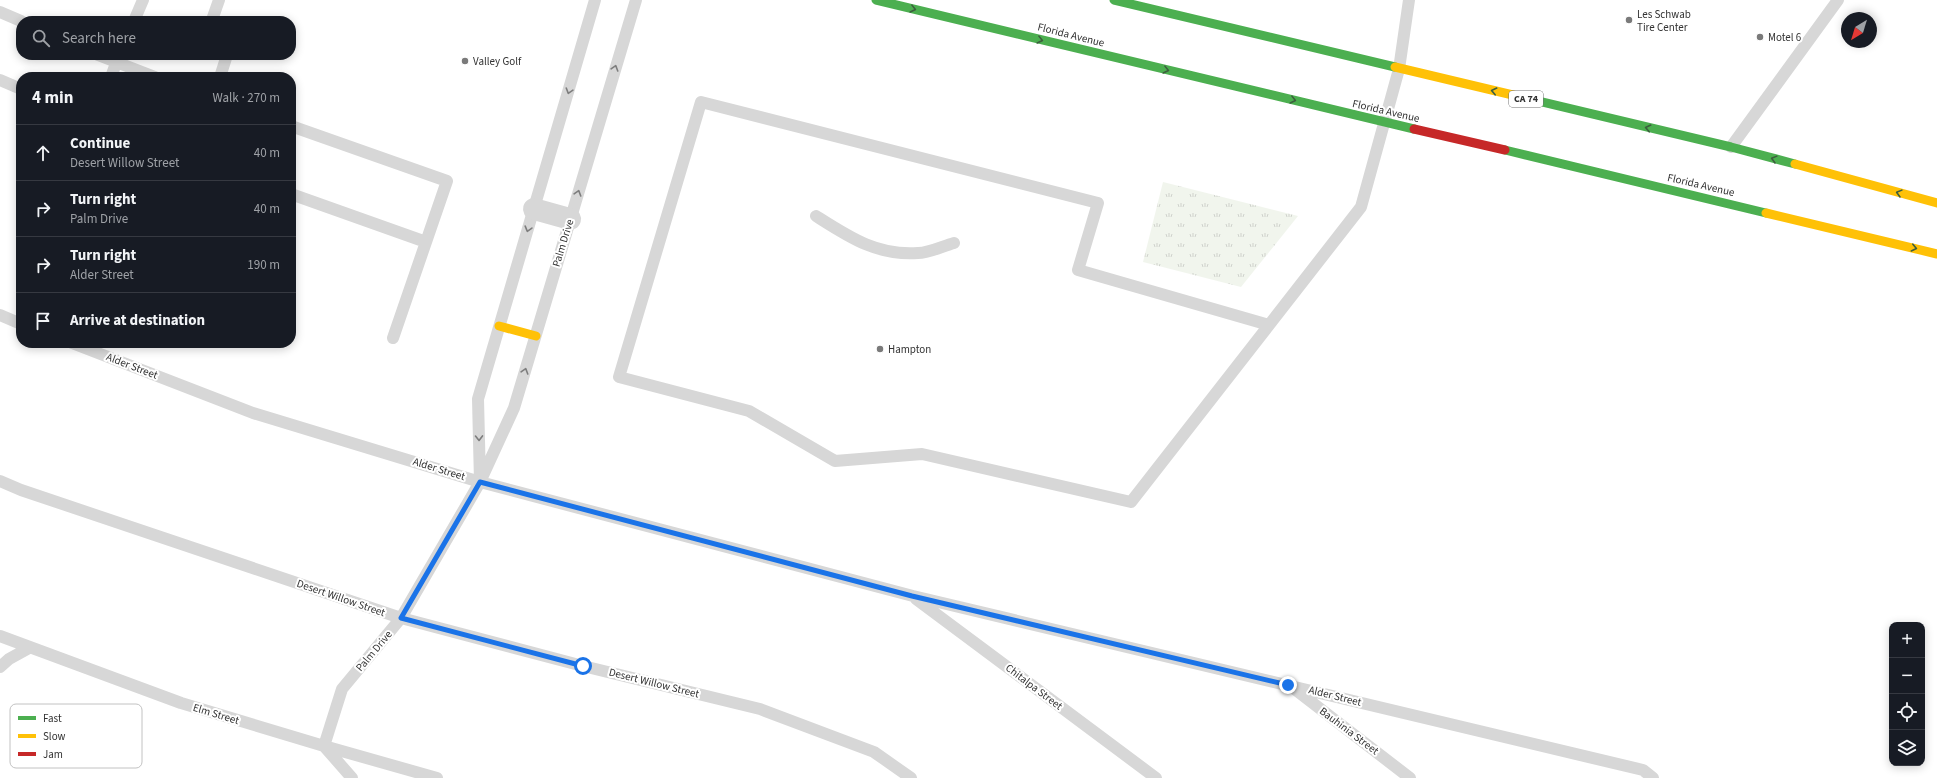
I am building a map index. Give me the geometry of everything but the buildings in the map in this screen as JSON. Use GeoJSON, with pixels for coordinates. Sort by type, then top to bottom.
{"type":"FeatureCollection","features":[{"type":"Feature","properties":{"kind":"main road","name":"Florida Avenue"},"geometry":{"type":"LineString","coordinates":[[876,0],[1384,123],[1937,254]]}},
{"type":"Feature","properties":{"kind":"main road","name":"CA 74"},"geometry":{"type":"LineString","coordinates":[[1114,0],[1731,147],[1937,203]]}},
{"type":"Feature","properties":{"kind":"main road"},"geometry":{"type":"LineString","coordinates":[[499,326],[536,336]]}},
{"type":"Feature","properties":{"kind":"street"},"geometry":{"type":"LineString","coordinates":[[534,209],[570,219]]}},
{"type":"Feature","properties":{"kind":"lane"},"geometry":{"type":"LineString","coordinates":[[136,16],[143,0]]}},
{"type":"Feature","properties":{"kind":"lane"},"geometry":{"type":"LineString","coordinates":[[213,16],[219,0]]}},
{"type":"Feature","properties":{"kind":"lane"},"geometry":{"type":"LineString","coordinates":[[480,482],[478,399],[595,0]]}},
{"type":"Feature","properties":{"kind":"lane","name":"Palm Drive"},"geometry":{"type":"LineString","coordinates":[[324,746],[342,689],[401,618],[480,482],[514,408],[636,0]]}},
{"type":"Feature","properties":{"kind":"lane"},"geometry":{"type":"LineString","coordinates":[[1269,325],[1078,270],[1098,203],[701,102],[619,377],[749,411],[835,461],[922,454],[1131,502],[1269,325],[1361,207],[1399,69],[1409,0]]}},
{"type":"Feature","properties":{"kind":"lane"},"geometry":{"type":"LineString","coordinates":[[1731,147],[1838,0]]}},
{"type":"Feature","properties":{"kind":"lane"},"geometry":{"type":"LineString","coordinates":[[0,12],[16,19]]}},
{"type":"Feature","properties":{"kind":"lane"},"geometry":{"type":"LineString","coordinates":[[113,72],[118,60]]}},
{"type":"Feature","properties":{"kind":"lane"},"geometry":{"type":"LineString","coordinates":[[120,60],[144,72]]}},
{"type":"Feature","properties":{"kind":"lane"},"geometry":{"type":"LineString","coordinates":[[222,72],[225,60]]}},
{"type":"Feature","properties":{"kind":"lane"},"geometry":{"type":"LineString","coordinates":[[0,80],[16,87]]}},
{"type":"Feature","properties":{"kind":"lane"},"geometry":{"type":"LineString","coordinates":[[296,128],[447,181],[393,338]]}},
{"type":"Feature","properties":{"kind":"lane"},"geometry":{"type":"LineString","coordinates":[[296,196],[426,242]]}},
{"type":"Feature","properties":{"kind":"lane"},"geometry":{"type":"LineString","coordinates":[[816,216],[852,239],[884,251],[919,253],[954,243]]}},
{"type":"Feature","properties":{"kind":"lane"},"geometry":{"type":"LineString","coordinates":[[0,316],[16,322]]}},
{"type":"Feature","properties":{"kind":"lane","name":"Alder Street"},"geometry":{"type":"LineString","coordinates":[[85,348],[253,413],[480,482],[912,596],[1643,770],[1653,778]]}},
{"type":"Feature","properties":{"kind":"lane","name":"Desert Willow Street"},"geometry":{"type":"LineString","coordinates":[[0,481],[21,490],[401,618],[583,666],[760,709],[874,752],[911,778]]}},
{"type":"Feature","properties":{"kind":"lane","name":"Chitalpa Street"},"geometry":{"type":"LineString","coordinates":[[912,596],[1156,778]]}},
{"type":"Feature","properties":{"kind":"lane","name":"Elm Street"},"geometry":{"type":"LineString","coordinates":[[0,636],[181,703],[437,778]]}},
{"type":"Feature","properties":{"kind":"lane"},"geometry":{"type":"LineString","coordinates":[[0,667],[9,659],[29,648]]}},
{"type":"Feature","properties":{"kind":"lane","name":"Bauhinia Street"},"geometry":{"type":"LineString","coordinates":[[1288,685],[1410,778]]}},
{"type":"Feature","properties":{"kind":"lane"},"geometry":{"type":"LineString","coordinates":[[324,746],[352,778]]}},
{"type":"Feature","properties":{"kind":"green space"},"geometry":{"type":"Polygon","coordinates":[[[1163,182],[1298,216],[1241,287],[1143,262],[1163,182]]]}},
{"type":"Feature","properties":{"kind":"traffic: fast"},"geometry":{"type":"LineString","coordinates":[[876,0],[1414,129]]}},
{"type":"Feature","properties":{"kind":"traffic: fast"},"geometry":{"type":"LineString","coordinates":[[1114,0],[1395,67]]}},
{"type":"Feature","properties":{"kind":"traffic: fast"},"geometry":{"type":"LineString","coordinates":[[1517,96],[1731,147],[1795,164]]}},
{"type":"Feature","properties":{"kind":"traffic: fast"},"geometry":{"type":"LineString","coordinates":[[1505,150],[1766,213]]}},
{"type":"Feature","properties":{"kind":"traffic: slow"},"geometry":{"type":"LineString","coordinates":[[1395,67],[1517,96]]}},
{"type":"Feature","properties":{"kind":"traffic: slow"},"geometry":{"type":"LineString","coordinates":[[1795,164],[1937,203]]}},
{"type":"Feature","properties":{"kind":"traffic: slow"},"geometry":{"type":"LineString","coordinates":[[1766,213],[1937,254]]}},
{"type":"Feature","properties":{"kind":"traffic: slow"},"geometry":{"type":"LineString","coordinates":[[499,326],[536,336]]}},
{"type":"Feature","properties":{"kind":"traffic: jam"},"geometry":{"type":"LineString","coordinates":[[1414,129],[1505,150]]}},
{"type":"Feature","properties":{"kind":"place","name":"Les Schwab Tire Center"},"geometry":{"type":"Point","coordinates":[1629,20]}},
{"type":"Feature","properties":{"kind":"place","name":"Motel 6"},"geometry":{"type":"Point","coordinates":[1760,37]}},
{"type":"Feature","properties":{"kind":"place","name":"Valley Golf"},"geometry":{"type":"Point","coordinates":[465,61]}},
{"type":"Feature","properties":{"kind":"place","name":"Hampton"},"geometry":{"type":"Point","coordinates":[880,349]}},
{"type":"Feature","properties":{"kind":"route"},"geometry":{"type":"LineString","coordinates":[[583,666],[401,618],[480,482],[912,596],[1288,685]]}}]}
